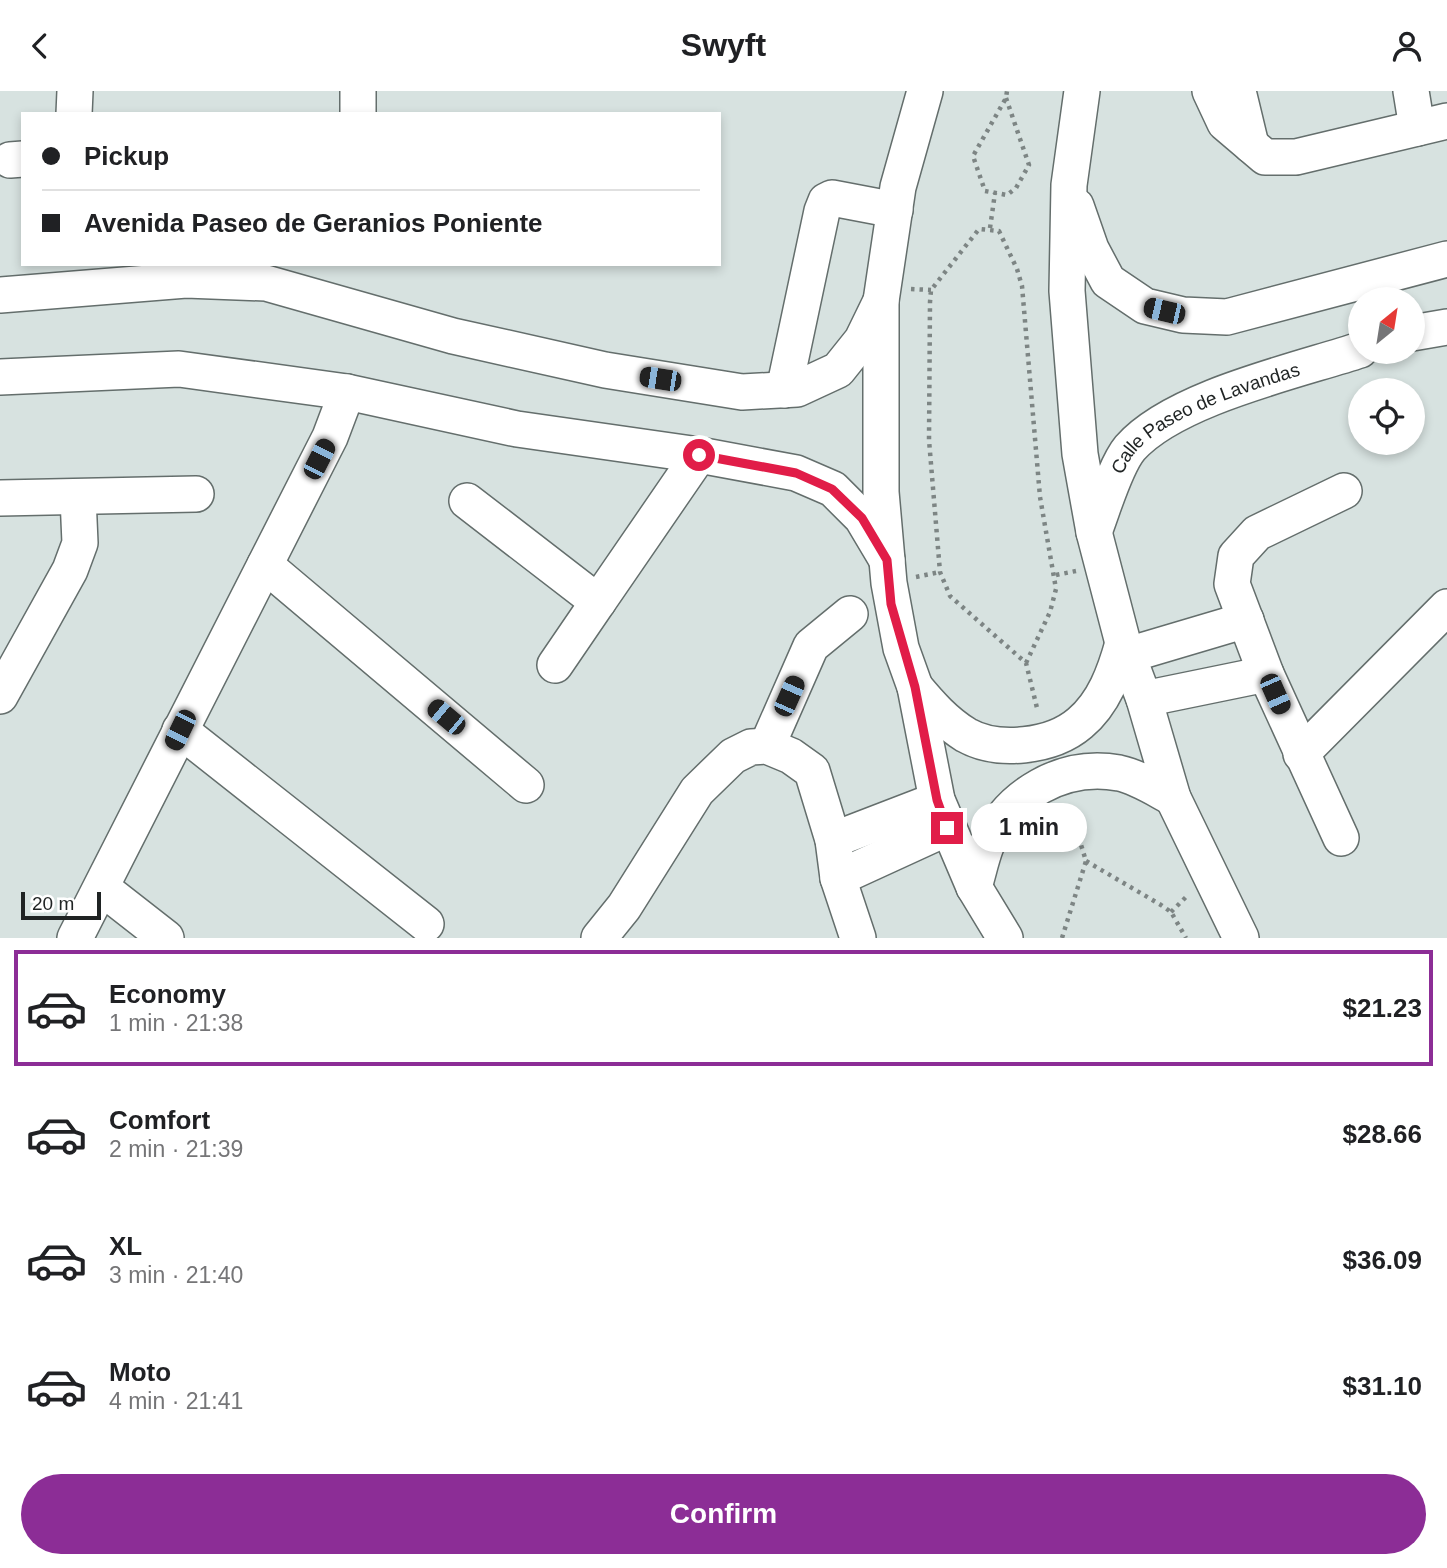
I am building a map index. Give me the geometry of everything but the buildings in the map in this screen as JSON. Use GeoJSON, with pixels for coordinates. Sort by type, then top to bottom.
{"type":"FeatureCollection","features":[{"type":"Feature","properties":{"kind":"street"},"geometry":{"type":"LineString","coordinates":[[74,112],[75,91]]}},
{"type":"Feature","properties":{"kind":"street"},"geometry":{"type":"LineString","coordinates":[[358,91],[358,112]]}},
{"type":"Feature","properties":{"kind":"street"},"geometry":{"type":"LineString","coordinates":[[925,91],[895,210],[881,301],[881,492],[891,604],[915,687],[942,814],[974,887],[1005,938]]}},
{"type":"Feature","properties":{"kind":"street"},"geometry":{"type":"LineString","coordinates":[[1210,91],[1226,123],[1265,157],[1296,157],[1432,124],[1411,91]]}},
{"type":"Feature","properties":{"kind":"street"},"geometry":{"type":"LineString","coordinates":[[1238,91],[1251,145]]}},
{"type":"Feature","properties":{"kind":"street"},"geometry":{"type":"LineString","coordinates":[[1080,95],[1069,185],[1067,291],[1080,454],[1094,532],[1125,649],[1144,699],[1173,798],[1241,938]]}},
{"type":"Feature","properties":{"kind":"street"},"geometry":{"type":"LineString","coordinates":[[1069,185],[1091,249],[1108,281],[1145,306],[1183,315],[1227,317],[1447,259]]}},
{"type":"Feature","properties":{"kind":"street"},"geometry":{"type":"LineString","coordinates":[[784,390],[826,201],[832,198],[895,210]]}},
{"type":"Feature","properties":{"kind":"street"},"geometry":{"type":"LineString","coordinates":[[0,295],[66,277],[266,283],[453,336],[605,370],[741,392],[797,389],[838,370],[862,340],[881,301]]}},
{"type":"Feature","properties":{"kind":"street"},"geometry":{"type":"LineString","coordinates":[[1425,331],[1447,327]]}},
{"type":"Feature","properties":{"kind":"street","name":"Calle Paseo de Lavandas"},"geometry":{"type":"LineString","coordinates":[[1094,532],[1128,451],[1152,428],[1213,398],[1348,354]]}},
{"type":"Feature","properties":{"kind":"street"},"geometry":{"type":"LineString","coordinates":[[0,377],[179,369],[347,392],[517,429],[699,455],[796,473],[832,489],[862,518],[887,560]]}},
{"type":"Feature","properties":{"kind":"street"},"geometry":{"type":"LineString","coordinates":[[75,938],[330,437],[347,392]]}},
{"type":"Feature","properties":{"kind":"street"},"geometry":{"type":"LineString","coordinates":[[555,665],[699,455]]}},
{"type":"Feature","properties":{"kind":"street"},"geometry":{"type":"LineString","coordinates":[[1341,838],[1266,674],[1232,584],[1236,556],[1257,533],[1344,491]]}},
{"type":"Feature","properties":{"kind":"street"},"geometry":{"type":"LineString","coordinates":[[0,498],[196,494]]}},
{"type":"Feature","properties":{"kind":"street"},"geometry":{"type":"LineString","coordinates":[[0,696],[70,570],[80,544],[78,497]]}},
{"type":"Feature","properties":{"kind":"street"},"geometry":{"type":"LineString","coordinates":[[467,501],[598,603]]}},
{"type":"Feature","properties":{"kind":"street"},"geometry":{"type":"LineString","coordinates":[[265,565],[526,785]]}},
{"type":"Feature","properties":{"kind":"street"},"geometry":{"type":"LineString","coordinates":[[1301,754],[1447,607]]}},
{"type":"Feature","properties":{"kind":"street"},"geometry":{"type":"LineString","coordinates":[[767,746],[811,646],[850,614]]}},
{"type":"Feature","properties":{"kind":"street"},"geometry":{"type":"LineString","coordinates":[[1125,649],[1246,620]]}},
{"type":"Feature","properties":{"kind":"street"},"geometry":{"type":"LineString","coordinates":[[915,687],[941,718],[968,736],[997,744],[1021,745],[1052,738],[1079,724],[1114,676],[1125,649]]}},
{"type":"Feature","properties":{"kind":"street"},"geometry":{"type":"LineString","coordinates":[[1144,699],[1266,674]]}},
{"type":"Feature","properties":{"kind":"street"},"geometry":{"type":"LineString","coordinates":[[180,730],[426,924]]}},
{"type":"Feature","properties":{"kind":"street"},"geometry":{"type":"LineString","coordinates":[[599,938],[624,907],[697,791],[733,756],[751,747],[767,746],[791,756],[812,771],[832,840],[838,878],[858,938]]}},
{"type":"Feature","properties":{"kind":"street"},"geometry":{"type":"LineString","coordinates":[[974,887],[986,846],[1001,820],[1018,801],[1064,774],[1118,773],[1140,780],[1173,798]]}},
{"type":"Feature","properties":{"kind":"street"},"geometry":{"type":"LineString","coordinates":[[832,840],[942,814]]}},
{"type":"Feature","properties":{"kind":"street"},"geometry":{"type":"LineString","coordinates":[[838,878],[942,814]]}},
{"type":"Feature","properties":{"kind":"street"},"geometry":{"type":"LineString","coordinates":[[102,888],[166,938]]}},
{"type":"Feature","properties":{"kind":"path"},"geometry":{"type":"LineString","coordinates":[[1006,98],[1029,165],[1011,193],[995,193],[985,191],[973,156],[1006,98],[1007,91]]}},
{"type":"Feature","properties":{"kind":"path"},"geometry":{"type":"LineString","coordinates":[[990,228],[995,193]]}},
{"type":"Feature","properties":{"kind":"path"},"geometry":{"type":"LineString","coordinates":[[990,228],[999,231],[1022,286],[1040,497],[1056,575],[1056,589],[1050,612],[1026,663],[950,596],[940,572],[935,518],[929,439],[931,290],[979,229],[990,228]]}},
{"type":"Feature","properties":{"kind":"path"},"geometry":{"type":"LineString","coordinates":[[1062,938],[1086,861],[1171,912],[1186,938]]}},
{"type":"Feature","properties":{"kind":"route"},"geometry":{"type":"LineString","coordinates":[[699,455],[796,473],[832,489],[862,518],[887,560],[891,604],[901,648],[915,687],[937,800],[947,828]]}}]}
